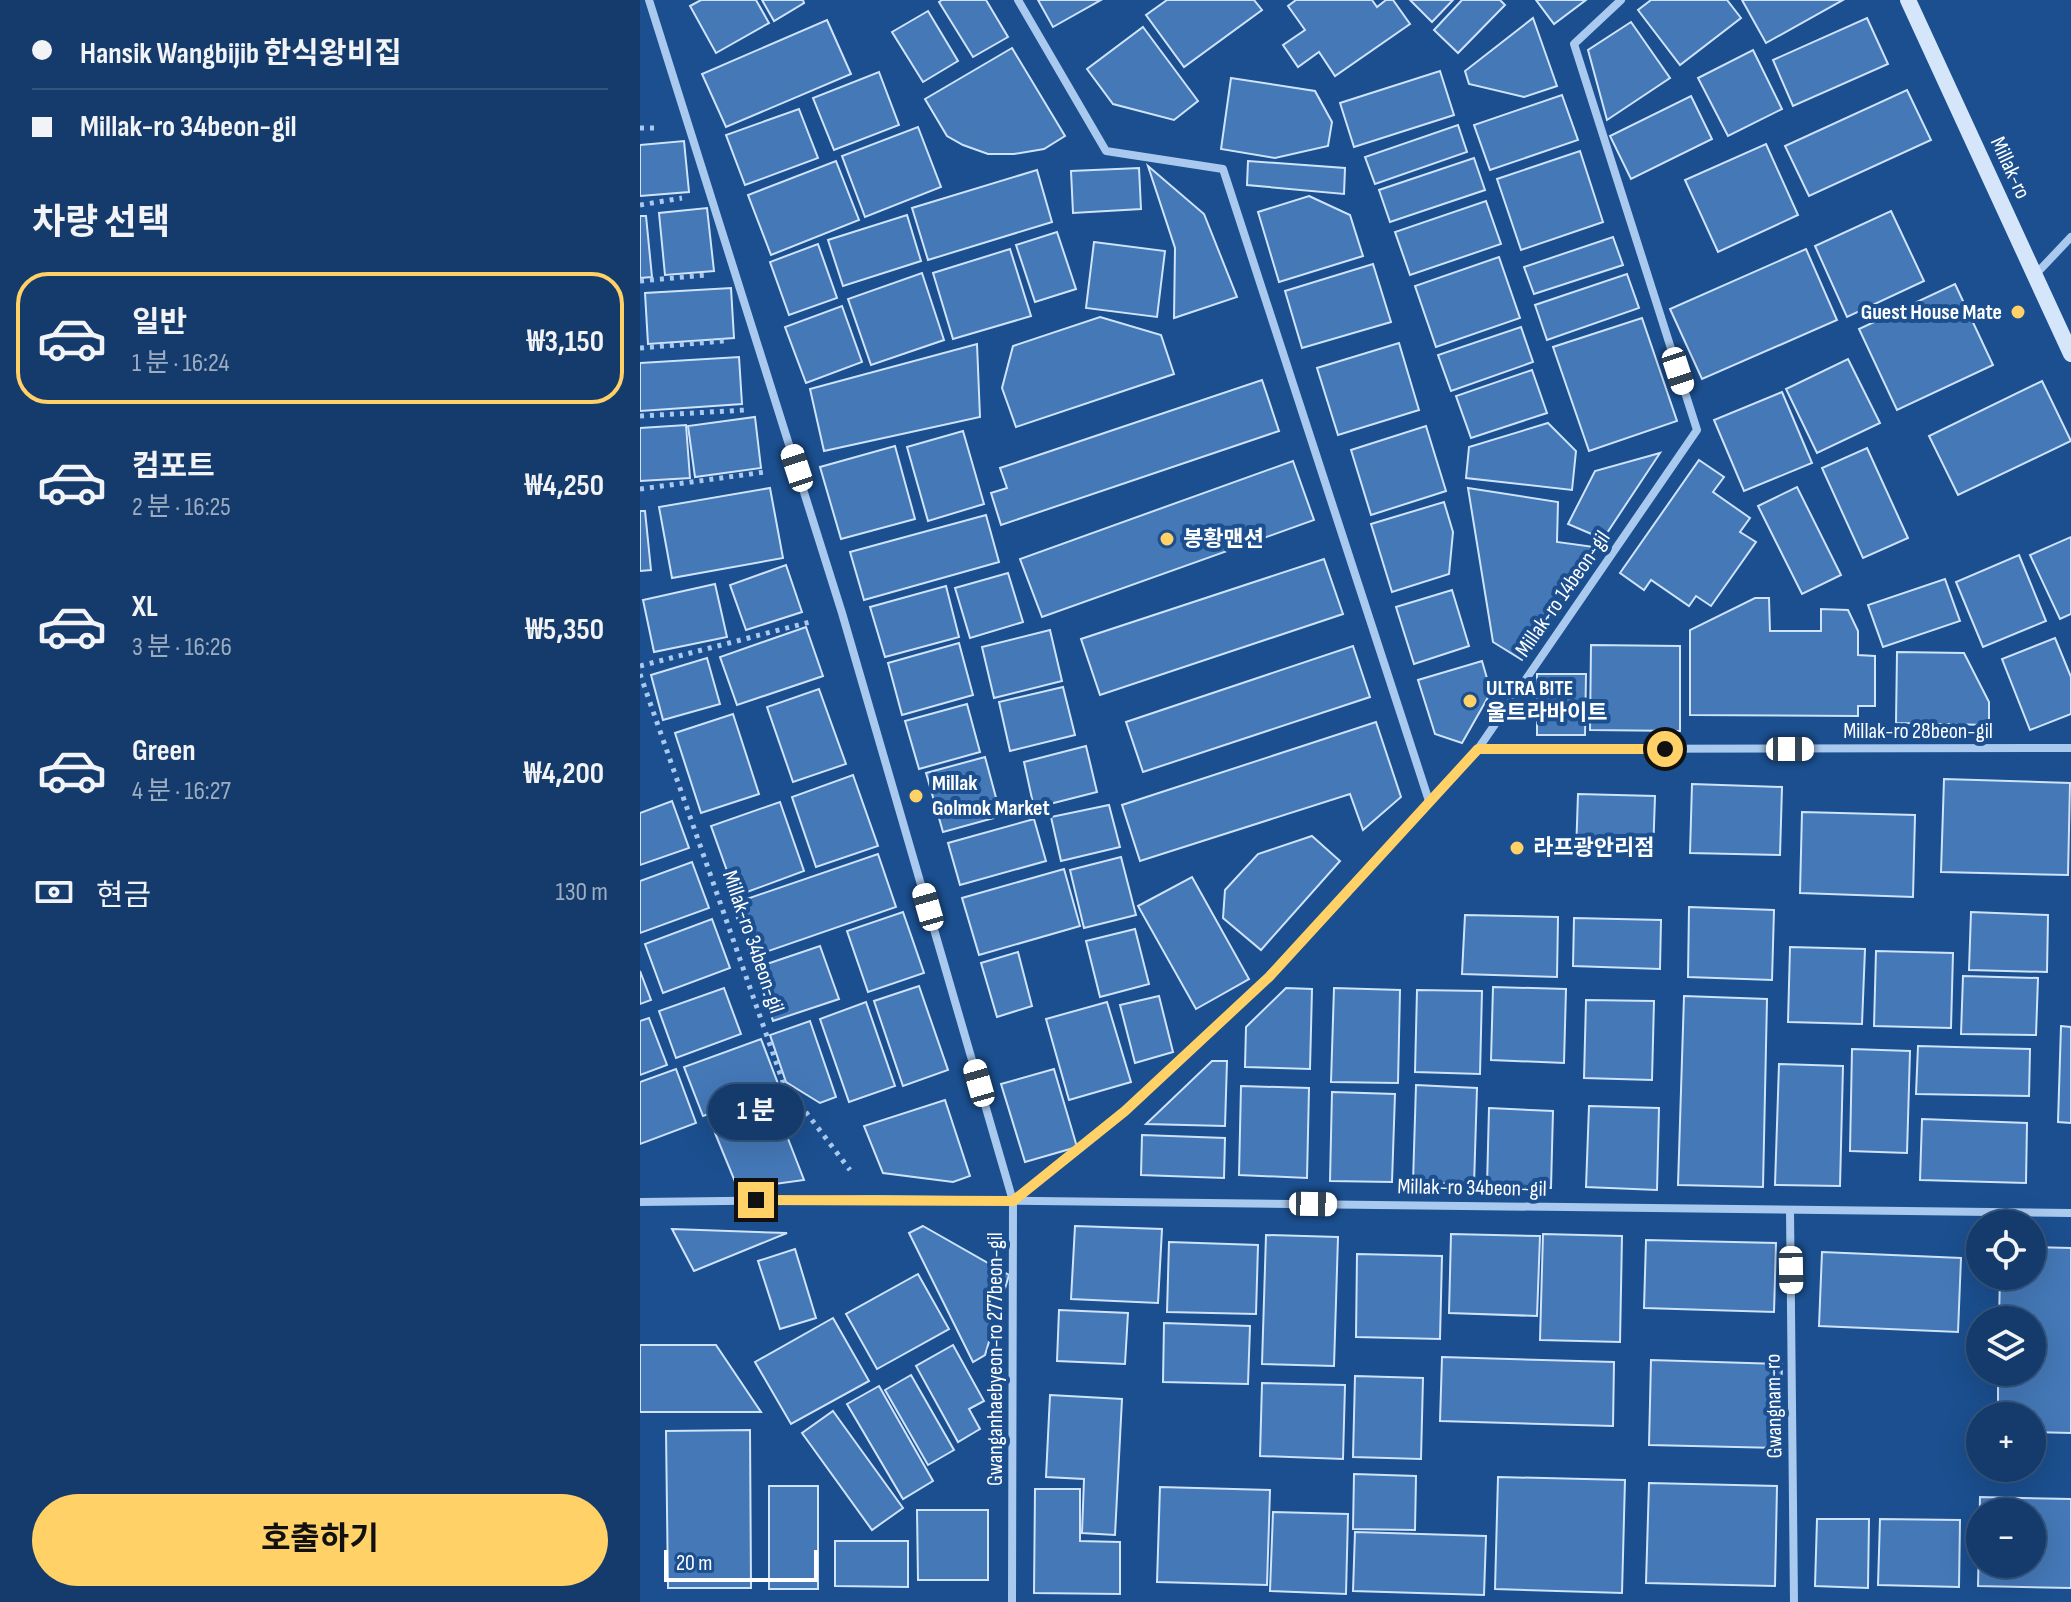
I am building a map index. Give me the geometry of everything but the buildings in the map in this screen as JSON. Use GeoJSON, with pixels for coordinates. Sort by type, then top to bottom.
{"type":"FeatureCollection","features":[{"type":"Feature","properties":{"kind":"street","name":"Gwanganhaebyeon-ro 277beon-gil"},"geometry":{"type":"LineString","coordinates":[[649,0],[842,613],[1013,1201],[1012,1602]]}},
{"type":"Feature","properties":{"kind":"street"},"geometry":{"type":"LineString","coordinates":[[1018,0],[1106,151],[1223,169],[1429,801]]}},
{"type":"Feature","properties":{"kind":"street","name":"Millak-ro 14beon-gil"},"geometry":{"type":"LineString","coordinates":[[1013,1201],[1125,1111],[1269,977],[1478,749],[1697,430],[1574,44],[1621,0]]}},
{"type":"Feature","properties":{"kind":"street","name":"Millak-ro"},"geometry":{"type":"LineString","coordinates":[[1908,0],[2071,354]]}},
{"type":"Feature","properties":{"kind":"street"},"geometry":{"type":"LineString","coordinates":[[2035,275],[2071,237]]}},
{"type":"Feature","properties":{"kind":"street","name":"Millak-ro 28beon-gil"},"geometry":{"type":"LineString","coordinates":[[1478,749],[2071,748]]}},
{"type":"Feature","properties":{"kind":"street","name":"Millak-ro 34beon-gil"},"geometry":{"type":"LineString","coordinates":[[640,1202],[873,1199],[2071,1213]]}},
{"type":"Feature","properties":{"kind":"street","name":"Gwangnam-ro"},"geometry":{"type":"LineString","coordinates":[[1790,1210],[1794,1602]]}},
{"type":"Feature","properties":{"kind":"path"},"geometry":{"type":"LineString","coordinates":[[640,205],[710,193]]}},
{"type":"Feature","properties":{"kind":"path"},"geometry":{"type":"LineString","coordinates":[[640,281],[735,273]]}},
{"type":"Feature","properties":{"kind":"path"},"geometry":{"type":"LineString","coordinates":[[640,348],[757,339]]}},
{"type":"Feature","properties":{"kind":"path"},"geometry":{"type":"LineString","coordinates":[[640,416],[778,409]]}},
{"type":"Feature","properties":{"kind":"path"},"geometry":{"type":"LineString","coordinates":[[640,489],[797,468]]}},
{"type":"Feature","properties":{"kind":"path"},"geometry":{"type":"LineString","coordinates":[[640,666],[842,613]]}},
{"type":"Feature","properties":{"kind":"path","name":"Millak-ro 34beon-gil"},"geometry":{"type":"LineString","coordinates":[[640,674],[783,1082],[873,1199]]}},
{"type":"Feature","properties":{"kind":"place","name":"Guest House Mate"},"geometry":{"type":"Point","coordinates":[2018,312]}},
{"type":"Feature","properties":{"kind":"place","name":"봉황맨션"},"geometry":{"type":"Point","coordinates":[1167,539]}},
{"type":"Feature","properties":{"kind":"place","name":"ULTRA BITE 울트라바이트"},"geometry":{"type":"Point","coordinates":[1470,701]}},
{"type":"Feature","properties":{"kind":"place","name":"Millak Golmok Market"},"geometry":{"type":"Point","coordinates":[916,796]}},
{"type":"Feature","properties":{"kind":"place","name":"라프광안리점"},"geometry":{"type":"Point","coordinates":[1517,848]}},
{"type":"Feature","properties":{"kind":"route"},"geometry":{"type":"LineString","coordinates":[[756,1200],[1013,1201],[1125,1111],[1269,977],[1478,749],[1665,749]]}}]}
